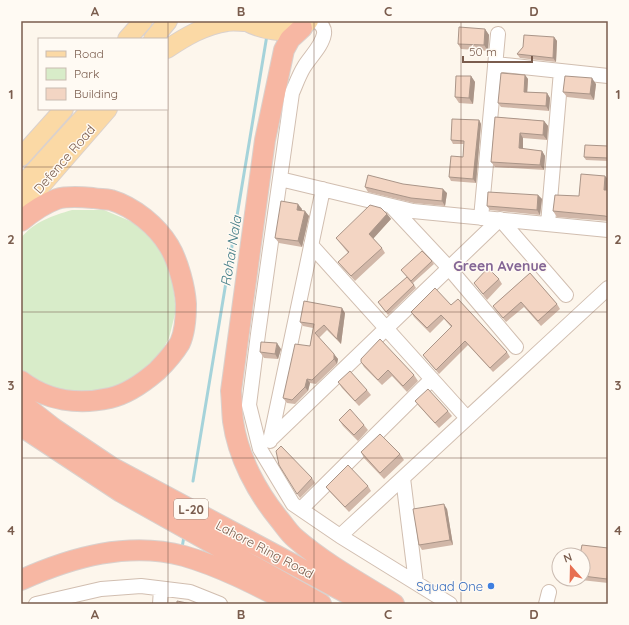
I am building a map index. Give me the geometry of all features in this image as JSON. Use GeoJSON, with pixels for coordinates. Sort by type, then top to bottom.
{"type":"FeatureCollection","features":[{"type":"Feature","properties":{"kind":"highway"},"geometry":{"type":"LineString","coordinates":[[309,23],[290,39],[284,50],[265,140],[231,391],[233,421],[237,441],[256,485],[272,511],[294,537],[334,567],[394,604]]}},
{"type":"Feature","properties":{"kind":"highway"},"geometry":{"type":"LineString","coordinates":[[21,221],[37,209],[59,199],[85,197],[110,200],[133,210],[155,228],[170,247],[180,273],[185,292],[186,317],[180,342],[164,364],[144,383],[118,396],[93,402],[71,401],[50,397],[21,381]]}},
{"type":"Feature","properties":{"kind":"highway","name":"Lahore Ring Road"},"geometry":{"type":"LineString","coordinates":[[21,403],[53,428],[111,467],[367,604]]}},
{"type":"Feature","properties":{"kind":"highway","name":"Lahore Ring Road"},"geometry":{"type":"LineString","coordinates":[[21,426],[122,492],[321,604]]}},
{"type":"Feature","properties":{"kind":"highway"},"geometry":{"type":"LineString","coordinates":[[21,580],[40,571],[83,557],[123,551],[151,551],[184,556],[221,569],[294,604]]}},
{"type":"Feature","properties":{"kind":"main road"},"geometry":{"type":"LineString","coordinates":[[128,38],[143,21]]}},
{"type":"Feature","properties":{"kind":"main road"},"geometry":{"type":"LineString","coordinates":[[154,38],[168,21]]}},
{"type":"Feature","properties":{"kind":"main road"},"geometry":{"type":"LineString","coordinates":[[168,49],[186,37],[211,26],[228,22],[246,21],[264,28],[278,31],[291,31],[309,23]]}},
{"type":"Feature","properties":{"kind":"main road"},"geometry":{"type":"LineString","coordinates":[[21,157],[63,110]]}},
{"type":"Feature","properties":{"kind":"main road","name":"Defence Road"},"geometry":{"type":"LineString","coordinates":[[21,186],[90,110]]}},
{"type":"Feature","properties":{"kind":"main road","name":"Defence Road"},"geometry":{"type":"LineString","coordinates":[[21,209],[107,110]]}},
{"type":"Feature","properties":{"kind":"street"},"geometry":{"type":"LineString","coordinates":[[309,23],[321,24],[324,29],[324,34],[321,43],[304,66],[292,93],[249,405],[260,449],[293,504],[340,536],[450,604]]}},
{"type":"Feature","properties":{"kind":"street"},"geometry":{"type":"LineString","coordinates":[[481,218],[498,34]]}},
{"type":"Feature","properties":{"kind":"street"},"geometry":{"type":"LineString","coordinates":[[496,64],[608,76]]}},
{"type":"Feature","properties":{"kind":"street"},"geometry":{"type":"LineString","coordinates":[[548,224],[561,71]]}},
{"type":"Feature","properties":{"kind":"street"},"geometry":{"type":"LineString","coordinates":[[280,179],[413,211],[608,230]]}},
{"type":"Feature","properties":{"kind":"street"},"geometry":{"type":"LineString","coordinates":[[266,459],[323,189]]}},
{"type":"Feature","properties":{"kind":"street"},"geometry":{"type":"LineString","coordinates":[[391,206],[449,268],[516,347]]}},
{"type":"Feature","properties":{"kind":"street"},"geometry":{"type":"LineString","coordinates":[[270,440],[500,219]]}},
{"type":"Feature","properties":{"kind":"street"},"geometry":{"type":"LineString","coordinates":[[500,219],[566,295]]}},
{"type":"Feature","properties":{"kind":"street"},"geometry":{"type":"LineString","coordinates":[[311,246],[467,418]]}},
{"type":"Feature","properties":{"kind":"street"},"geometry":{"type":"LineString","coordinates":[[340,536],[608,288]]}},
{"type":"Feature","properties":{"kind":"street"},"geometry":{"type":"LineString","coordinates":[[301,509],[432,379]]}},
{"type":"Feature","properties":{"kind":"street"},"geometry":{"type":"LineString","coordinates":[[403,478],[416,583]]}},
{"type":"Feature","properties":{"kind":"street"},"geometry":{"type":"LineString","coordinates":[[36,604],[101,589],[141,586],[190,592],[220,604]]}},
{"type":"Feature","properties":{"kind":"street"},"geometry":{"type":"LineString","coordinates":[[160,604],[161,589]]}},
{"type":"Feature","properties":{"kind":"green space"},"geometry":{"type":"Polygon","coordinates":[[[72,210],[104,210],[137,224],[161,249],[172,277],[176,310],[169,338],[157,360],[138,378],[115,389],[74,394],[35,382],[21,371],[21,238],[38,223],[72,210]]]}},
{"type":"Feature","properties":{"kind":"building"},"geometry":{"type":"Polygon","coordinates":[[[459,27],[485,29],[484,45],[458,44],[459,27]]]}},
{"type":"Feature","properties":{"kind":"building"},"geometry":{"type":"Polygon","coordinates":[[[524,35],[554,37],[553,58],[517,54],[523,47],[524,35]]]}},
{"type":"Feature","properties":{"kind":"building"},"geometry":{"type":"Polygon","coordinates":[[[501,73],[525,75],[524,92],[547,93],[546,106],[498,103],[501,73]]]}},
{"type":"Feature","properties":{"kind":"building"},"geometry":{"type":"Polygon","coordinates":[[[456,76],[471,76],[469,98],[455,97],[456,76]]]}},
{"type":"Feature","properties":{"kind":"building"},"geometry":{"type":"Polygon","coordinates":[[[565,76],[592,78],[590,94],[563,92],[565,76]]]}},
{"type":"Feature","properties":{"kind":"building"},"geometry":{"type":"Polygon","coordinates":[[[495,117],[544,121],[543,135],[520,133],[519,148],[542,151],[540,165],[491,162],[495,117]]]}},
{"type":"Feature","properties":{"kind":"building"},"geometry":{"type":"Polygon","coordinates":[[[452,119],[479,120],[473,179],[449,177],[451,156],[463,157],[464,141],[451,140],[452,119]]]}},
{"type":"Feature","properties":{"kind":"building"},"geometry":{"type":"Polygon","coordinates":[[[585,145],[608,146],[608,158],[584,157],[585,145]]]}},
{"type":"Feature","properties":{"kind":"building"},"geometry":{"type":"Polygon","coordinates":[[[581,174],[605,176],[604,190],[608,190],[608,217],[553,211],[555,195],[579,196],[581,174]]]}},
{"type":"Feature","properties":{"kind":"building"},"geometry":{"type":"Polygon","coordinates":[[[368,175],[403,184],[443,189],[442,201],[411,198],[365,187],[368,175]]]}},
{"type":"Feature","properties":{"kind":"building"},"geometry":{"type":"Polygon","coordinates":[[[488,192],[538,195],[537,210],[487,206],[488,192]]]}},
{"type":"Feature","properties":{"kind":"building"},"geometry":{"type":"Polygon","coordinates":[[[281,201],[298,204],[297,210],[305,211],[298,241],[275,238],[281,201]]]}},
{"type":"Feature","properties":{"kind":"building"},"geometry":{"type":"Polygon","coordinates":[[[370,205],[381,208],[387,214],[369,234],[382,248],[351,276],[338,262],[349,252],[336,238],[370,205]]]}},
{"type":"Feature","properties":{"kind":"building"},"geometry":{"type":"Polygon","coordinates":[[[422,251],[432,261],[411,281],[401,270],[422,251]]]}},
{"type":"Feature","properties":{"kind":"building"},"geometry":{"type":"Polygon","coordinates":[[[488,268],[499,279],[483,294],[474,283],[488,268]]]}},
{"type":"Feature","properties":{"kind":"building"},"geometry":{"type":"Polygon","coordinates":[[[530,273],[557,304],[538,321],[521,302],[503,318],[493,306],[530,273]]]}},
{"type":"Feature","properties":{"kind":"building"},"geometry":{"type":"Polygon","coordinates":[[[407,277],[414,285],[386,312],[378,302],[407,277]]]}},
{"type":"Feature","properties":{"kind":"building"},"geometry":{"type":"Polygon","coordinates":[[[435,288],[451,305],[458,299],[507,352],[490,368],[465,341],[436,370],[423,355],[452,326],[441,315],[427,328],[411,312],[435,288]]]}},
{"type":"Feature","properties":{"kind":"building"},"geometry":{"type":"Polygon","coordinates":[[[304,301],[342,308],[337,339],[324,325],[315,333],[334,354],[334,359],[312,380],[307,379],[305,387],[292,400],[283,398],[295,344],[310,346],[314,324],[300,322],[304,301]]]}},
{"type":"Feature","properties":{"kind":"building"},"geometry":{"type":"Polygon","coordinates":[[[380,339],[414,375],[403,386],[388,370],[378,380],[361,362],[361,359],[380,339]]]}},
{"type":"Feature","properties":{"kind":"building"},"geometry":{"type":"Polygon","coordinates":[[[261,342],[277,343],[275,354],[260,352],[261,342]]]}},
{"type":"Feature","properties":{"kind":"building"},"geometry":{"type":"Polygon","coordinates":[[[350,371],[367,390],[355,401],[338,382],[350,371]]]}},
{"type":"Feature","properties":{"kind":"building"},"geometry":{"type":"Polygon","coordinates":[[[428,389],[448,411],[435,423],[415,401],[428,389]]]}},
{"type":"Feature","properties":{"kind":"building"},"geometry":{"type":"Polygon","coordinates":[[[350,409],[364,425],[354,435],[339,420],[350,409]]]}},
{"type":"Feature","properties":{"kind":"building"},"geometry":{"type":"Polygon","coordinates":[[[380,434],[400,454],[380,473],[361,452],[380,434]]]}},
{"type":"Feature","properties":{"kind":"building"},"geometry":{"type":"Polygon","coordinates":[[[281,446],[312,478],[297,494],[279,465],[276,451],[281,446]]]}},
{"type":"Feature","properties":{"kind":"building"},"geometry":{"type":"Polygon","coordinates":[[[348,465],[368,486],[345,507],[326,487],[348,465]]]}},
{"type":"Feature","properties":{"kind":"building"},"geometry":{"type":"Polygon","coordinates":[[[444,504],[450,540],[419,545],[413,509],[444,504]]]}},
{"type":"Feature","properties":{"kind":"building"},"geometry":{"type":"Polygon","coordinates":[[[582,545],[608,548],[607,579],[591,577],[591,547],[582,547],[582,545]]]}},
{"type":"Feature","properties":{"kind":"building"},"geometry":{"type":"Polygon","coordinates":[[[177,601],[192,604],[177,604],[177,601]]]}},
{"type":"Feature","properties":{"kind":"waterway","name":"Rohai Nala"},"geometry":{"type":"LineString","coordinates":[[193,481],[267,35]]}},
{"type":"Feature","properties":{"kind":"waterway","name":"Rohai Nala"},"geometry":{"type":"LineString","coordinates":[[182,548],[184,536]]}},
{"type":"Feature","properties":{"kind":"place","name":"Squad One"},"geometry":{"type":"Point","coordinates":[491,586]}},
{"type":"Feature","properties":{"kind":"district","name":"Green Avenue"},"geometry":{"type":"Point","coordinates":[500,266]}}]}
